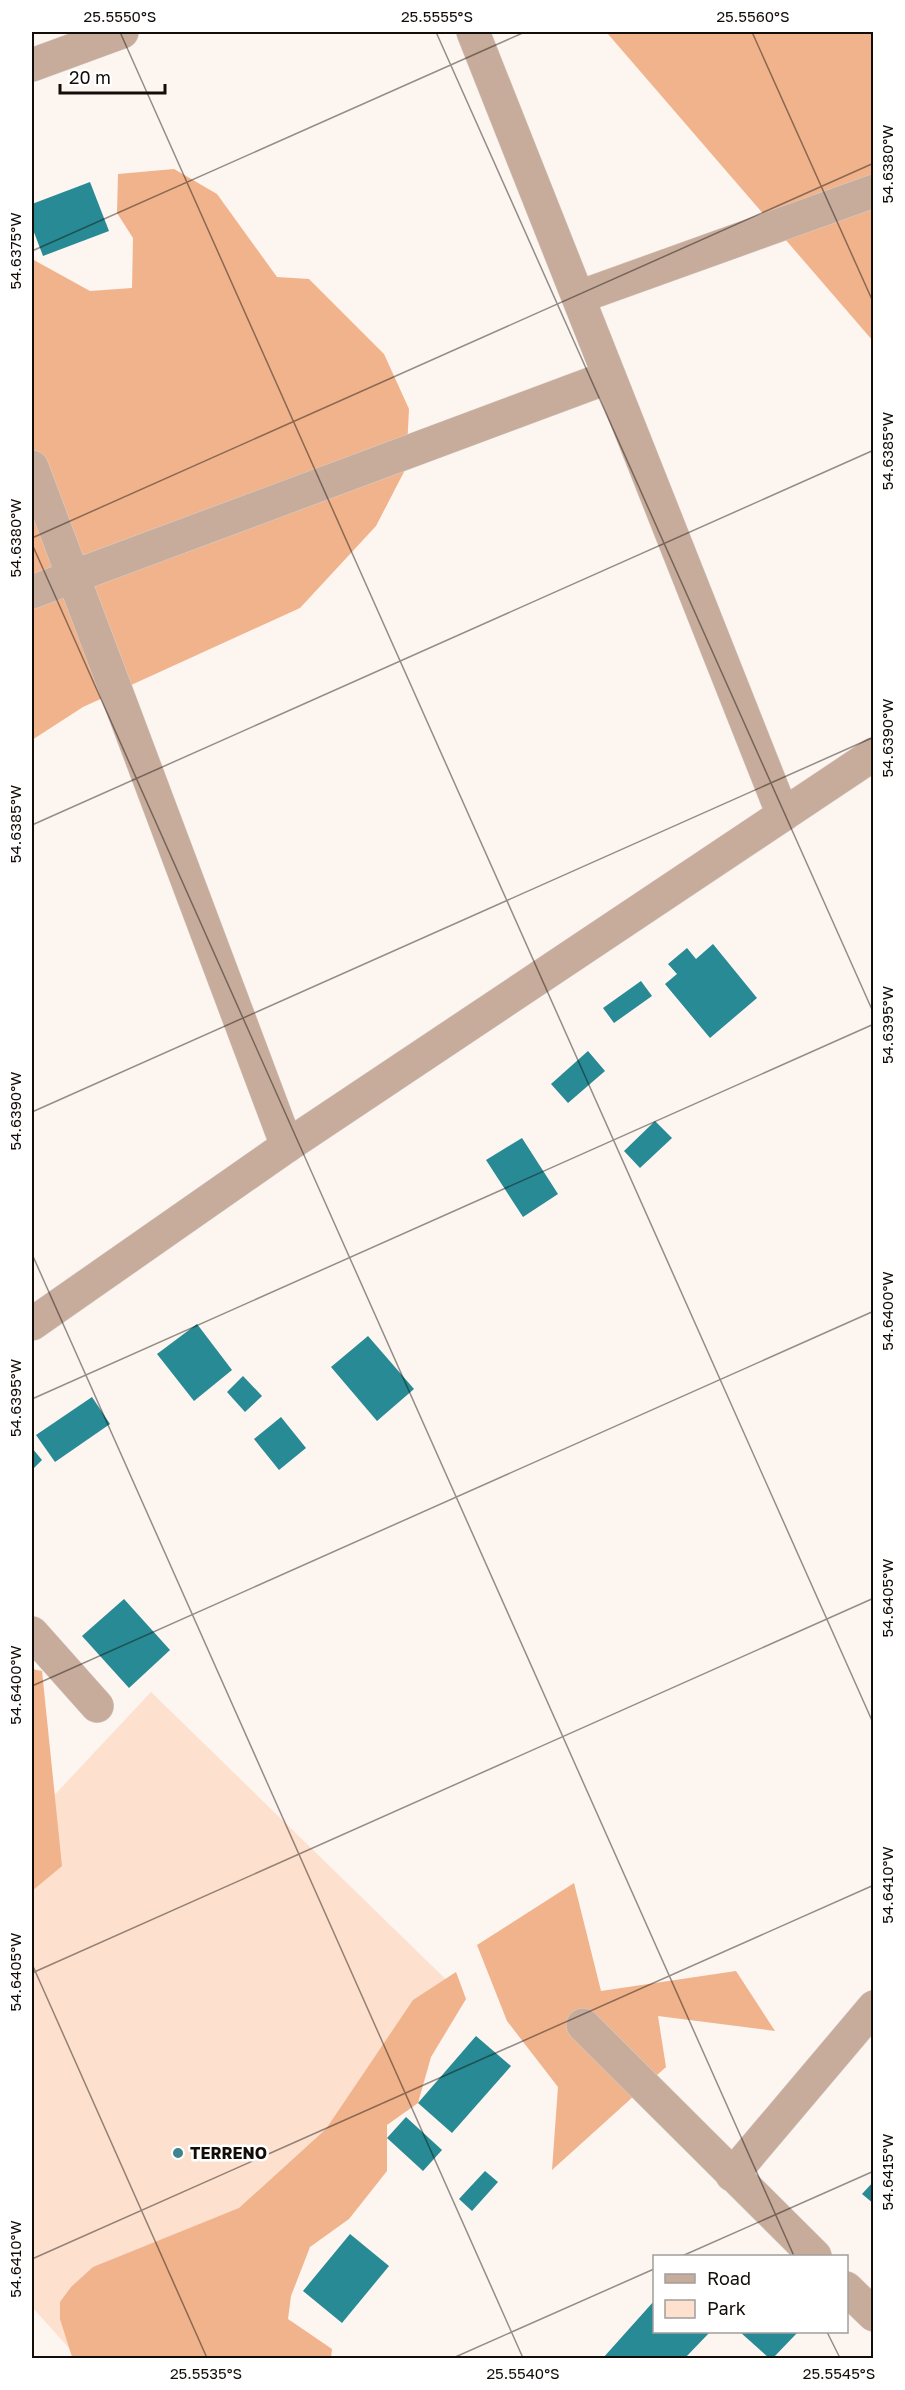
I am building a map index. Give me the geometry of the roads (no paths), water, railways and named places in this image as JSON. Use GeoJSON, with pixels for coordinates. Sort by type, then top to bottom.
{"type":"FeatureCollection","features":[{"type":"Feature","properties":{"kind":"street"},"geometry":{"type":"LineString","coordinates":[[34,58],[122,32]]}},
{"type":"Feature","properties":{"kind":"street"},"geometry":{"type":"LineString","coordinates":[[473,32],[783,815]]}},
{"type":"Feature","properties":{"kind":"street"},"geometry":{"type":"LineString","coordinates":[[579,297],[873,191]]}},
{"type":"Feature","properties":{"kind":"street"},"geometry":{"type":"LineString","coordinates":[[32,592],[609,376]]}},
{"type":"Feature","properties":{"kind":"street"},"geometry":{"type":"LineString","coordinates":[[32,466],[287,1146]]}},
{"type":"Feature","properties":{"kind":"street"},"geometry":{"type":"LineString","coordinates":[[32,1324],[287,1146],[873,754]]}},
{"type":"Feature","properties":{"kind":"street"},"geometry":{"type":"LineString","coordinates":[[32,1633],[97,1706]]}},
{"type":"Feature","properties":{"kind":"street"},"geometry":{"type":"LineString","coordinates":[[732,2175],[873,2007]]}},
{"type":"Feature","properties":{"kind":"street"},"geometry":{"type":"LineString","coordinates":[[583,2025],[813,2255]]}},
{"type":"Feature","properties":{"kind":"street"},"geometry":{"type":"LineString","coordinates":[[848,2290],[873,2315]]}},
{"type":"Feature","properties":{"kind":"place","name":"TERRENO"},"geometry":{"type":"Point","coordinates":[178,2153]}}]}
